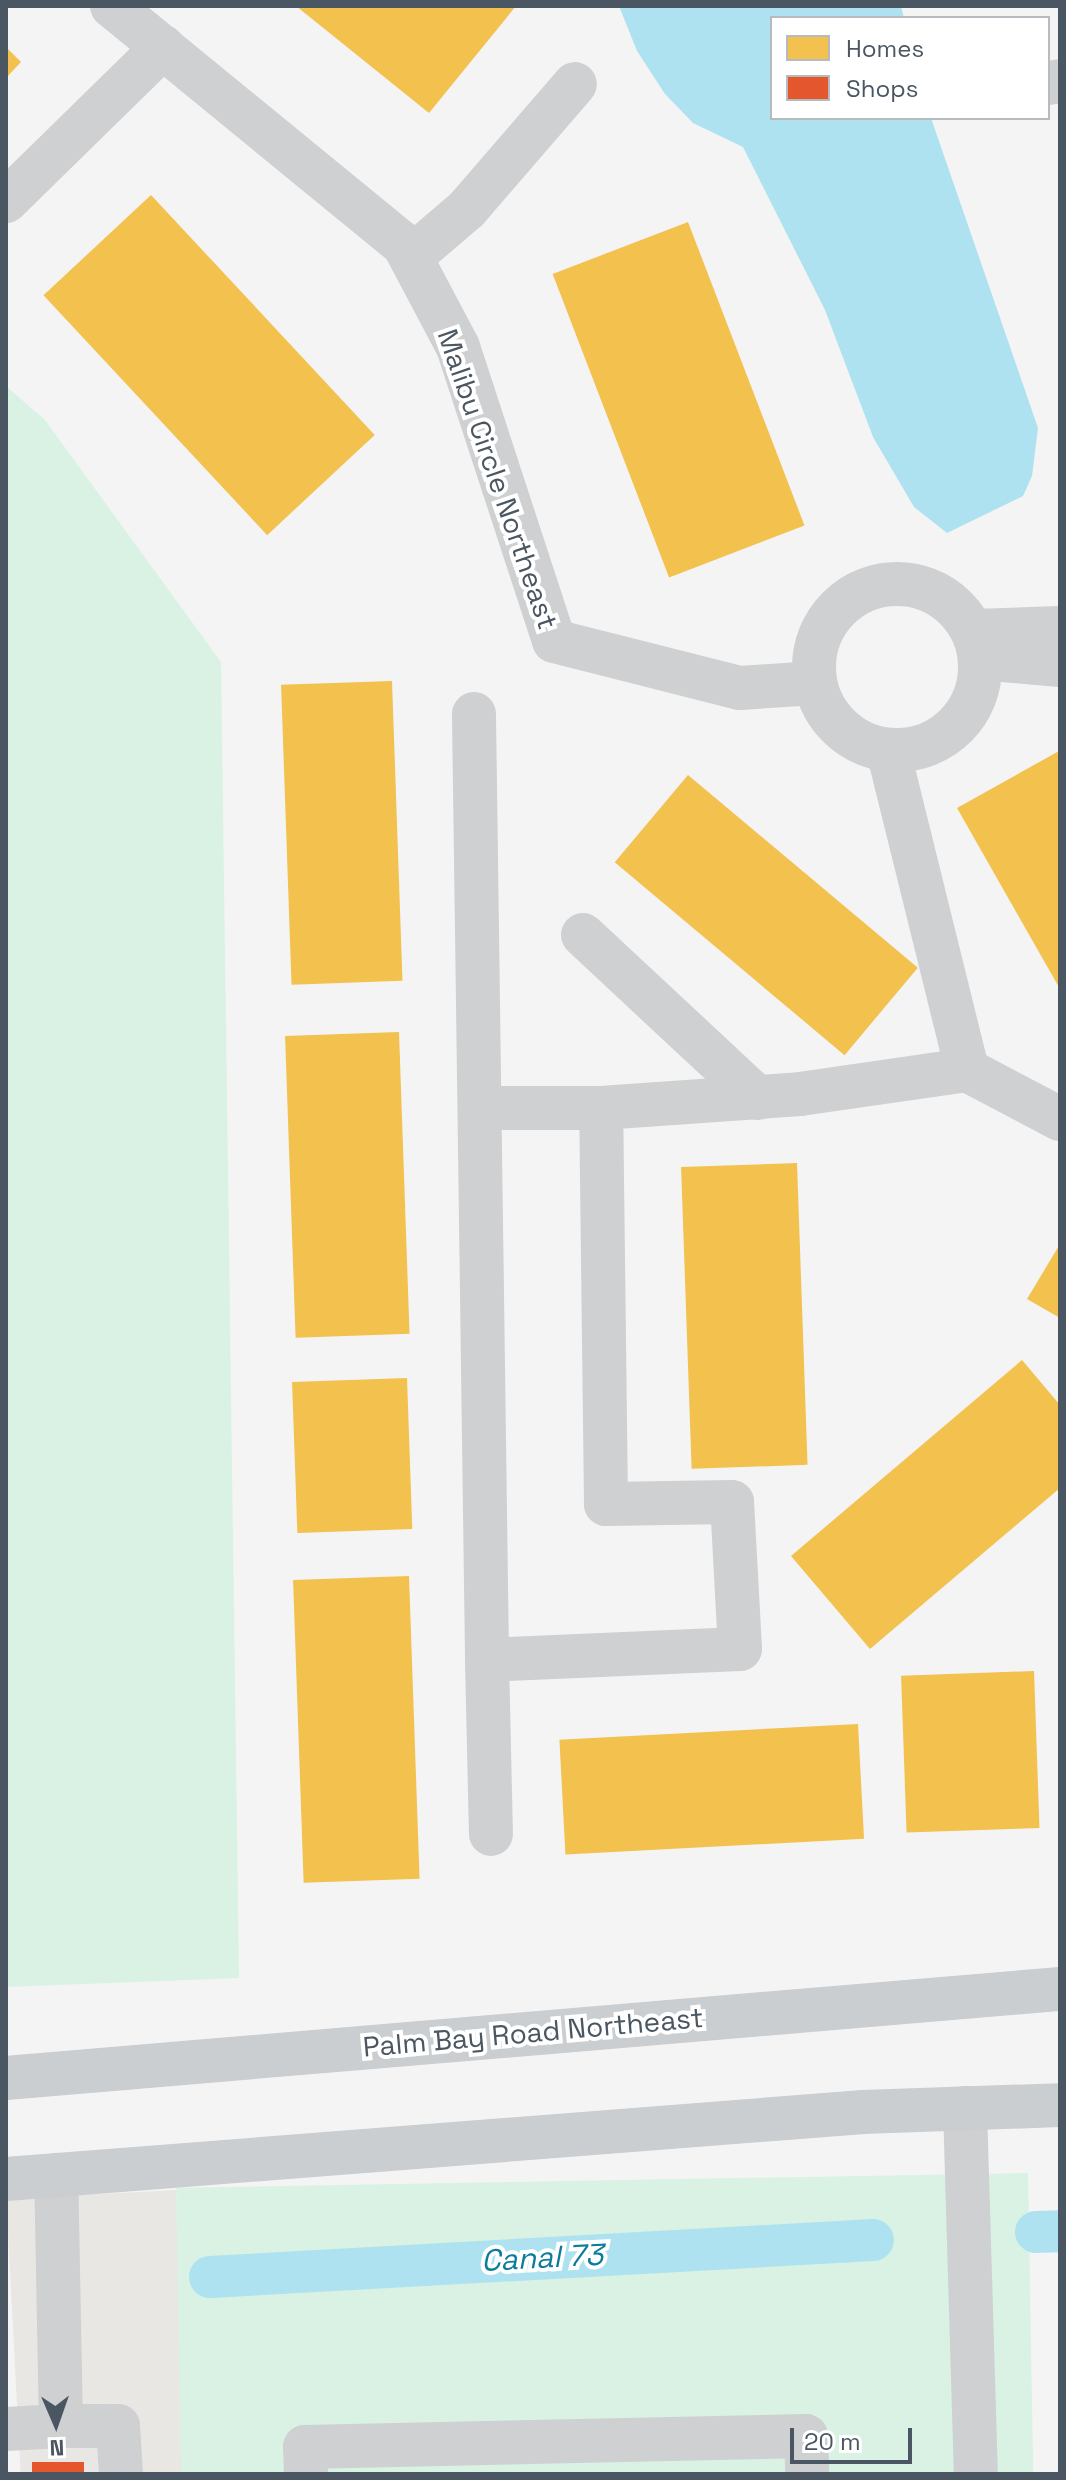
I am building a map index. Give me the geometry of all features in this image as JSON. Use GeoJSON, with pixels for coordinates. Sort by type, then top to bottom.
{"type":"FeatureCollection","features":[{"type":"Feature","properties":{"kind":"main road","name":"Palm Bay Road Northeast"},"geometry":{"type":"LineString","coordinates":[[6,2078],[1060,1989]]}},
{"type":"Feature","properties":{"kind":"main road"},"geometry":{"type":"LineString","coordinates":[[6,2179],[863,2112],[1060,2105]]}},
{"type":"Feature","properties":{"kind":"street","name":"Malibu Circle Northeast"},"geometry":{"type":"LineString","coordinates":[[112,6],[404,245],[458,347],[554,641],[740,688],[815,683]]}},
{"type":"Feature","properties":{"kind":"street"},"geometry":{"type":"LineString","coordinates":[[6,201],[163,47]]}},
{"type":"Feature","properties":{"kind":"street"},"geometry":{"type":"LineString","coordinates":[[411,257],[467,209],[575,84]]}},
{"type":"Feature","properties":{"kind":"street"},"geometry":{"type":"LineString","coordinates":[[890,584],[927,589],[950,602],[976,645],[980,679],[960,721],[935,741],[888,750],[857,740],[834,722],[815,683],[814,657],[823,630],[839,608],[864,590],[890,584]]}},
{"type":"Feature","properties":{"kind":"street"},"geometry":{"type":"LineString","coordinates":[[976,645],[1060,628]]}},
{"type":"Feature","properties":{"kind":"street"},"geometry":{"type":"LineString","coordinates":[[976,645],[1060,665]]}},
{"type":"Feature","properties":{"kind":"street"},"geometry":{"type":"LineString","coordinates":[[474,714],[491,1834]]}},
{"type":"Feature","properties":{"kind":"street"},"geometry":{"type":"LineString","coordinates":[[888,750],[967,1070]]}},
{"type":"Feature","properties":{"kind":"street"},"geometry":{"type":"LineString","coordinates":[[583,935],[758,1098]]}},
{"type":"Feature","properties":{"kind":"street"},"geometry":{"type":"LineString","coordinates":[[480,1108],[601,1108],[758,1098],[967,1070],[1060,1119]]}},
{"type":"Feature","properties":{"kind":"street"},"geometry":{"type":"LineString","coordinates":[[487,1660],[740,1649],[732,1502],[606,1504],[601,1108]]}},
{"type":"Feature","properties":{"kind":"street"},"geometry":{"type":"LineString","coordinates":[[965,2108],[976,2474]]}},
{"type":"Feature","properties":{"kind":"street"},"geometry":{"type":"LineString","coordinates":[[56,2175],[61,2426]]}},
{"type":"Feature","properties":{"kind":"street"},"geometry":{"type":"LineString","coordinates":[[6,2429],[118,2426],[121,2474]]}},
{"type":"Feature","properties":{"kind":"street"},"geometry":{"type":"LineString","coordinates":[[306,2474],[305,2447],[806,2436],[807,2474]]}},
{"type":"Feature","properties":{"kind":"shaded area"},"geometry":{"type":"Polygon","coordinates":[[[176,2190],[191,2474],[21,2474],[6,2199],[176,2190]]]}},
{"type":"Feature","properties":{"kind":"green space"},"geometry":{"type":"Polygon","coordinates":[[[6,386],[45,420],[221,662],[239,1978],[6,1987],[6,386]]]}},
{"type":"Feature","properties":{"kind":"green space"},"geometry":{"type":"Polygon","coordinates":[[[1028,2173],[1033,2474],[181,2474],[176,2188],[1028,2173]]]}},
{"type":"Feature","properties":{"kind":"water"},"geometry":{"type":"Polygon","coordinates":[[[619,6],[901,6],[904,16],[770,16],[770,120],[932,120],[1038,428],[1032,476],[1023,496],[947,533],[914,507],[873,437],[825,310],[743,147],[693,123],[665,94],[637,51],[619,6]]]}},
{"type":"Feature","properties":{"kind":"building: Homes"},"geometry":{"type":"Polygon","coordinates":[[[296,6],[516,6],[429,113],[296,6]]]}},
{"type":"Feature","properties":{"kind":"building: Homes"},"geometry":{"type":"Polygon","coordinates":[[[6,47],[21,62],[6,78],[6,47]]]}},
{"type":"Feature","properties":{"kind":"building: Homes"},"geometry":{"type":"Polygon","coordinates":[[[151,195],[375,435],[267,535],[43,295],[151,195]]]}},
{"type":"Feature","properties":{"kind":"building: Homes"},"geometry":{"type":"Polygon","coordinates":[[[688,222],[804,525],[669,577],[553,274],[688,222]]]}},
{"type":"Feature","properties":{"kind":"building: Homes"},"geometry":{"type":"Polygon","coordinates":[[[392,681],[402,981],[292,985],[281,685],[392,681]]]}},
{"type":"Feature","properties":{"kind":"building: Homes"},"geometry":{"type":"Polygon","coordinates":[[[1060,753],[1060,989],[957,808],[1060,753]]]}},
{"type":"Feature","properties":{"kind":"building: Homes"},"geometry":{"type":"Polygon","coordinates":[[[688,775],[918,968],[845,1055],[615,862],[688,775]]]}},
{"type":"Feature","properties":{"kind":"building: Homes"},"geometry":{"type":"Polygon","coordinates":[[[399,1032],[410,1334],[296,1338],[285,1036],[399,1032]]]}},
{"type":"Feature","properties":{"kind":"building: Homes"},"geometry":{"type":"Polygon","coordinates":[[[797,1163],[808,1465],[692,1469],[681,1167],[797,1163]]]}},
{"type":"Feature","properties":{"kind":"building: Homes"},"geometry":{"type":"Polygon","coordinates":[[[1060,1244],[1060,1318],[1027,1299],[1060,1244]]]}},
{"type":"Feature","properties":{"kind":"building: Homes"},"geometry":{"type":"Polygon","coordinates":[[[1022,1360],[1060,1405],[1060,1488],[870,1649],[791,1556],[1022,1360]]]}},
{"type":"Feature","properties":{"kind":"building: Homes"},"geometry":{"type":"Polygon","coordinates":[[[407,1378],[412,1529],[297,1533],[292,1382],[407,1378]]]}},
{"type":"Feature","properties":{"kind":"building: Homes"},"geometry":{"type":"Polygon","coordinates":[[[409,1576],[420,1879],[304,1883],[293,1580],[409,1576]]]}},
{"type":"Feature","properties":{"kind":"building: Homes"},"geometry":{"type":"Polygon","coordinates":[[[1034,1671],[1039,1828],[907,1833],[901,1676],[1034,1671]]]}},
{"type":"Feature","properties":{"kind":"building: Homes"},"geometry":{"type":"Polygon","coordinates":[[[858,1724],[864,1839],[565,1854],[559,1740],[858,1724]]]}},
{"type":"Feature","properties":{"kind":"building: Shops"},"geometry":{"type":"Polygon","coordinates":[[[32,2462],[84,2462],[84,2474],[32,2474],[32,2462]]]}},
{"type":"Feature","properties":{"kind":"waterway","name":"Canal 73"},"geometry":{"type":"LineString","coordinates":[[1036,2232],[1060,2231]]}},
{"type":"Feature","properties":{"kind":"waterway","name":"Canal 73"},"geometry":{"type":"LineString","coordinates":[[210,2277],[873,2240]]}}]}
